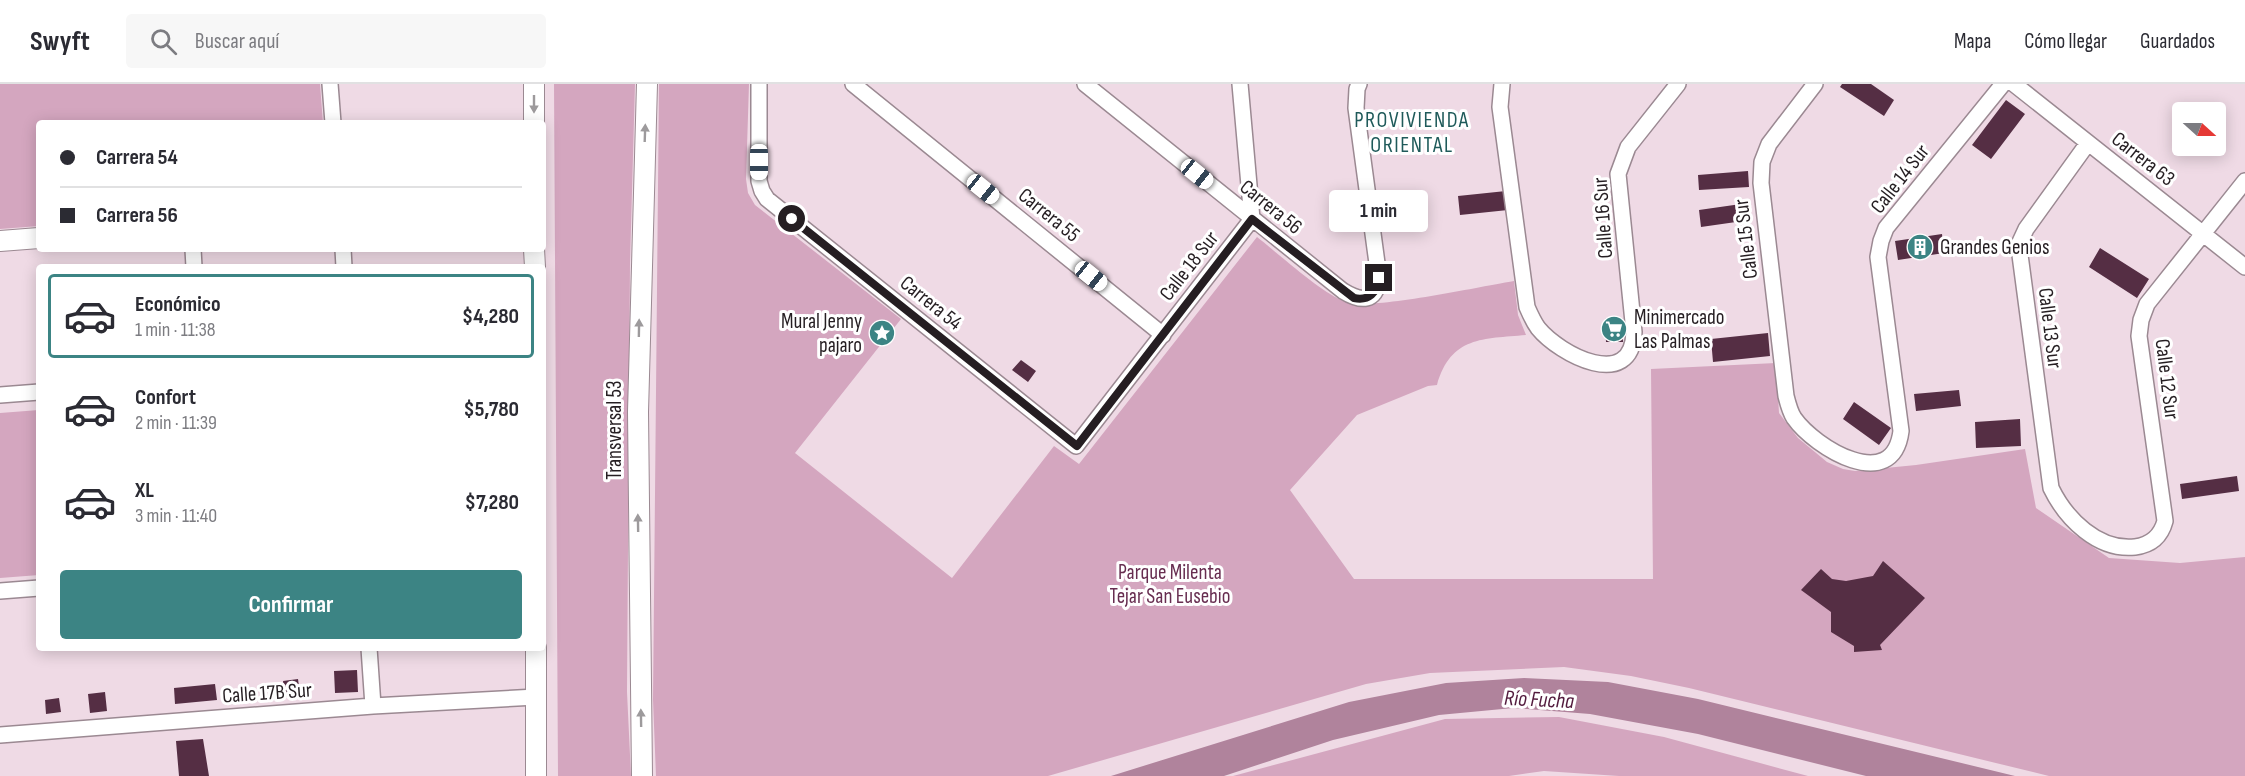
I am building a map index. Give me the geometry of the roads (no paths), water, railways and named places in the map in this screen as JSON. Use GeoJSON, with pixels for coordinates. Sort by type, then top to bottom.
{"type":"FeatureCollection","features":[{"type":"Feature","properties":{"kind":"street"},"geometry":{"type":"LineString","coordinates":[[330,84],[333,120]]}},
{"type":"Feature","properties":{"kind":"street"},"geometry":{"type":"LineString","coordinates":[[534,84],[534,120]]}},
{"type":"Feature","properties":{"kind":"street","name":"Transversal 53"},"geometry":{"type":"LineString","coordinates":[[642,776],[638,412],[646,84]]}},
{"type":"Feature","properties":{"kind":"street","name":"Carrera 54"},"geometry":{"type":"LineString","coordinates":[[759,84],[759,181],[767,200],[1077,446]]}},
{"type":"Feature","properties":{"kind":"street","name":"Carrera 55"},"geometry":{"type":"LineString","coordinates":[[853,84],[1163,335]]}},
{"type":"Feature","properties":{"kind":"street","name":"Carrera 56"},"geometry":{"type":"LineString","coordinates":[[1084,84],[1354,298],[1363,299],[1373,295],[1378,288],[1379,278],[1356,108],[1359,84]]}},
{"type":"Feature","properties":{"kind":"street"},"geometry":{"type":"LineString","coordinates":[[1240,84],[1252,219]]}},
{"type":"Feature","properties":{"kind":"street","name":"Calle 16 Sur"},"geometry":{"type":"LineString","coordinates":[[1502,84],[1500,107],[1524,295],[1532,318],[1550,340],[1564,350],[1588,362],[1604,365],[1620,362],[1629,355],[1634,345],[1618,174],[1628,147],[1678,84]]}},
{"type":"Feature","properties":{"kind":"street","name":"Calle 15 Sur"},"geometry":{"type":"LineString","coordinates":[[1815,84],[1769,144],[1762,162],[1761,183],[1788,406],[1793,417],[1802,427],[1836,454],[1855,462],[1875,463],[1888,458]]}},
{"type":"Feature","properties":{"kind":"street","name":"Calle 14 Sur"},"geometry":{"type":"LineString","coordinates":[[1888,458],[1899,442],[1901,431],[1878,257],[1881,241],[1886,228],[2003,84]]}},
{"type":"Feature","properties":{"kind":"street","name":"Carrera 63"},"geometry":{"type":"LineString","coordinates":[[2014,84],[2245,267]]}},
{"type":"Feature","properties":{"kind":"street","name":"Calle 13 Sur"},"geometry":{"type":"LineString","coordinates":[[2088,142],[2026,228],[2020,242],[2021,266],[2048,474],[2057,502],[2094,538],[2112,546],[2126,548],[2154,541]]}},
{"type":"Feature","properties":{"kind":"street","name":"Calle 12 Sur"},"geometry":{"type":"LineString","coordinates":[[2154,541],[2162,531],[2165,521],[2139,336],[2141,320],[2147,304],[2245,181]]}},
{"type":"Feature","properties":{"kind":"street","name":"Calle 18 Sur"},"geometry":{"type":"LineString","coordinates":[[1077,446],[1252,219]]}},
{"type":"Feature","properties":{"kind":"street"},"geometry":{"type":"LineString","coordinates":[[0,242],[36,238]]}},
{"type":"Feature","properties":{"kind":"street"},"geometry":{"type":"LineString","coordinates":[[0,395],[36,392]]}},
{"type":"Feature","properties":{"kind":"street"},"geometry":{"type":"LineString","coordinates":[[0,591],[36,588]]}},
{"type":"Feature","properties":{"kind":"street"},"geometry":{"type":"LineString","coordinates":[[369,651],[373,706]]}},
{"type":"Feature","properties":{"kind":"street"},"geometry":{"type":"LineString","coordinates":[[536,651],[536,776]]}},
{"type":"Feature","properties":{"kind":"street","name":"Calle 17B Sur"},"geometry":{"type":"LineString","coordinates":[[0,735],[373,706],[536,697]]}},
{"type":"Feature","properties":{"kind":"water","name":"Río Fucha"},"geometry":{"type":"Polygon","coordinates":[[[1524,678],[1608,682],[1698,699],[2015,776],[1866,776],[1698,734],[1590,714],[1513,708],[1439,715],[1333,740],[1224,776],[1111,776],[1349,702],[1446,683],[1524,678]]]}},
{"type":"Feature","properties":{"kind":"place","name":"Grandes Genios"},"geometry":{"type":"Point","coordinates":[1920,247]}},
{"type":"Feature","properties":{"kind":"place","name":"Minimercado Las Palmas"},"geometry":{"type":"Point","coordinates":[1614,329]}},
{"type":"Feature","properties":{"kind":"place","name":"Mural Jenny pajaro"},"geometry":{"type":"Point","coordinates":[882,333]}},
{"type":"Feature","properties":{"kind":"district","name":"PROVIVIENDA ORIENTAL"},"geometry":{"type":"Point","coordinates":[1412,132]}},
{"type":"Feature","properties":{"kind":"park label","name":"Parque Milenta Tejar San Eusebio"},"geometry":{"type":"Point","coordinates":[1170,584]}}]}
